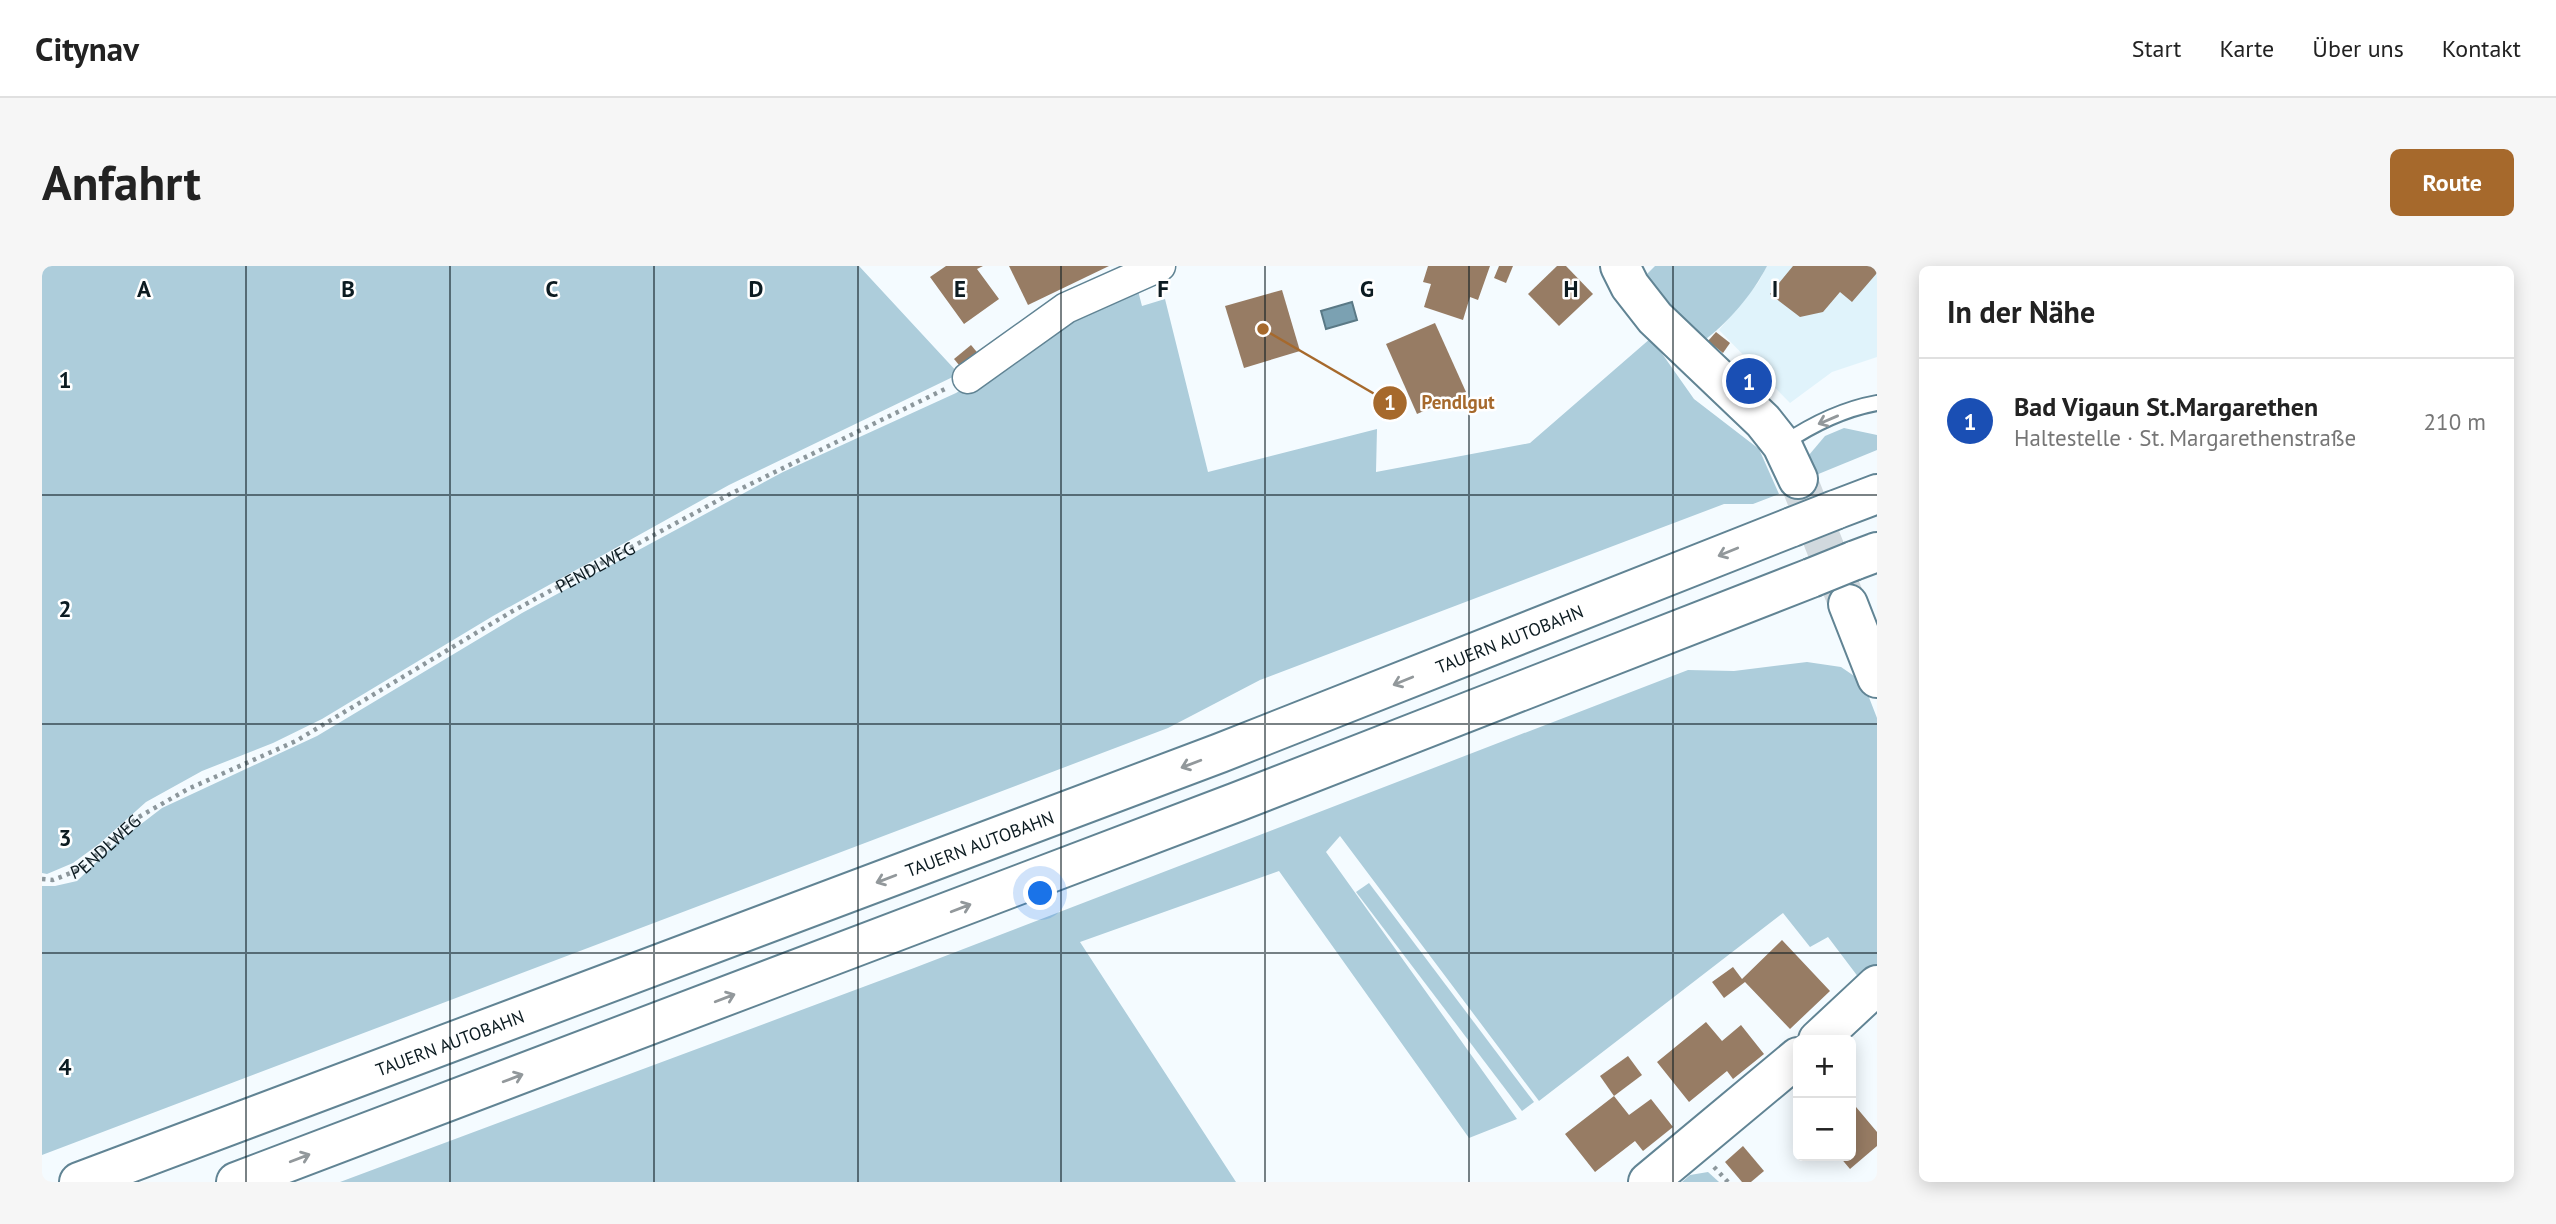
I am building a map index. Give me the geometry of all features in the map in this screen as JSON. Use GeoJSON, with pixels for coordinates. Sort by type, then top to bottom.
{"type":"FeatureCollection","features":[{"type":"Feature","properties":{"kind":"main road"},"geometry":{"type":"LineString","coordinates":[[1620,266],[1630,286],[1655,318],[1763,421],[1782,445],[1798,479]]}},
{"type":"Feature","properties":{"kind":"main road","name":"TAUERN AUTOBAHN"},"geometry":{"type":"LineString","coordinates":[[79,1182],[1220,753],[1877,494]]}},
{"type":"Feature","properties":{"kind":"main road"},"geometry":{"type":"LineString","coordinates":[[236,1182],[1224,807],[1865,556]]}},
{"type":"Feature","properties":{"kind":"main road"},"geometry":{"type":"LineString","coordinates":[[1848,604],[1875,663]]}},
{"type":"Feature","properties":{"kind":"main road"},"geometry":{"type":"LineString","coordinates":[[1823,1035],[1877,985]]}},
{"type":"Feature","properties":{"kind":"main road"},"geometry":{"type":"LineString","coordinates":[[1648,1182],[1793,1061]]}},
{"type":"Feature","properties":{"kind":"street"},"geometry":{"type":"LineString","coordinates":[[968,378],[1066,308],[1160,266]]}},
{"type":"Feature","properties":{"kind":"lane"},"geometry":{"type":"LineString","coordinates":[[1782,445],[1813,426],[1858,407],[1877,403]]}},
{"type":"Feature","properties":{"kind":"path","name":"PENDLWEG"},"geometry":{"type":"LineString","coordinates":[[42,879],[53,880],[81,869],[137,818],[188,789],[296,741],[523,606],[730,494],[968,378]]}},
{"type":"Feature","properties":{"kind":"shaded area"},"geometry":{"type":"Polygon","coordinates":[[[42,266],[859,266],[959,374],[729,485],[493,616],[322,719],[273,743],[202,771],[146,802],[73,863],[47,874],[42,873],[42,266]]]}},
{"type":"Feature","properties":{"kind":"shaded area"},"geometry":{"type":"Polygon","coordinates":[[[1655,266],[1767,266],[1739,308],[1702,342],[1646,275],[1655,266]]]}},
{"type":"Feature","properties":{"kind":"shaded area"},"geometry":{"type":"Polygon","coordinates":[[[1767,266],[1877,266],[1877,357],[1832,372],[1790,403],[1719,330],[1758,283],[1767,266]]]}},
{"type":"Feature","properties":{"kind":"shaded area"},"geometry":{"type":"Polygon","coordinates":[[[1136,283],[1142,306],[1165,299],[1208,472],[1377,429],[1376,472],[1530,443],[1651,338],[1694,399],[1759,449],[1779,494],[1753,504],[1724,504],[1260,680],[1168,728],[42,1155],[42,886],[77,881],[115,844],[162,808],[317,736],[522,613],[783,472],[956,393],[1136,283]]]}},
{"type":"Feature","properties":{"kind":"shaded area"},"geometry":{"type":"Polygon","coordinates":[[[1352,302],[1357,320],[1326,329],[1321,311],[1352,302]]]}},
{"type":"Feature","properties":{"kind":"shaded area"},"geometry":{"type":"Polygon","coordinates":[[[1844,428],[1877,435],[1877,450],[1816,475],[1809,455],[1825,436],[1844,428]]]}},
{"type":"Feature","properties":{"kind":"shaded area"},"geometry":{"type":"Polygon","coordinates":[[[1807,662],[1841,667],[1863,682],[1877,718],[1877,967],[1862,982],[1828,937],[1810,947],[1783,913],[1539,1101],[1340,836],[1326,852],[1517,1119],[1469,1138],[1279,871],[1080,942],[1236,1182],[340,1182],[914,968],[1688,670],[1734,671],[1807,662]]]}},
{"type":"Feature","properties":{"kind":"shaded area"},"geometry":{"type":"Polygon","coordinates":[[[1369,883],[1534,1102],[1522,1111],[1356,892],[1369,883]]]}},
{"type":"Feature","properties":{"kind":"shaded area"},"geometry":{"type":"Polygon","coordinates":[[[1708,1172],[1719,1182],[1682,1182],[1690,1175],[1708,1172]]]}},
{"type":"Feature","properties":{"kind":"building"},"geometry":{"type":"Polygon","coordinates":[[[946,266],[983,266],[977,269],[999,299],[964,324],[930,277],[946,266]]]}},
{"type":"Feature","properties":{"kind":"building"},"geometry":{"type":"Polygon","coordinates":[[[1009,266],[1109,266],[1028,305],[1009,266]]]}},
{"type":"Feature","properties":{"kind":"building"},"geometry":{"type":"Polygon","coordinates":[[[1428,266],[1490,266],[1478,300],[1470,297],[1463,320],[1424,307],[1431,284],[1423,282],[1428,266]]]}},
{"type":"Feature","properties":{"kind":"building"},"geometry":{"type":"Polygon","coordinates":[[[1499,266],[1513,266],[1506,283],[1494,278],[1499,266]]]}},
{"type":"Feature","properties":{"kind":"building"},"geometry":{"type":"Polygon","coordinates":[[[1557,266],[1566,266],[1593,294],[1559,326],[1528,294],[1557,266]]]}},
{"type":"Feature","properties":{"kind":"building"},"geometry":{"type":"Polygon","coordinates":[[[1793,266],[1877,266],[1877,273],[1852,302],[1840,292],[1823,312],[1800,317],[1770,294],[1793,266]]]}},
{"type":"Feature","properties":{"kind":"building"},"geometry":{"type":"Polygon","coordinates":[[[1282,290],[1300,351],[1244,368],[1225,306],[1282,290]]]}},
{"type":"Feature","properties":{"kind":"building"},"geometry":{"type":"Polygon","coordinates":[[[1435,323],[1466,392],[1417,414],[1386,344],[1435,323]]]}},
{"type":"Feature","properties":{"kind":"building"},"geometry":{"type":"Polygon","coordinates":[[[1716,332],[1730,343],[1723,353],[1708,341],[1716,332]]]}},
{"type":"Feature","properties":{"kind":"building"},"geometry":{"type":"Polygon","coordinates":[[[971,345],[981,357],[964,371],[954,359],[971,345]]]}},
{"type":"Feature","properties":{"kind":"building"},"geometry":{"type":"Polygon","coordinates":[[[1782,940],[1830,991],[1790,1029],[1745,982],[1724,998],[1712,982],[1733,967],[1742,979],[1782,940]]]}},
{"type":"Feature","properties":{"kind":"building"},"geometry":{"type":"Polygon","coordinates":[[[1706,1022],[1722,1041],[1741,1025],[1764,1054],[1733,1079],[1727,1071],[1689,1102],[1657,1062],[1706,1022]]]}},
{"type":"Feature","properties":{"kind":"building"},"geometry":{"type":"Polygon","coordinates":[[[1628,1056],[1642,1075],[1614,1096],[1600,1076],[1628,1056]]]}},
{"type":"Feature","properties":{"kind":"building"},"geometry":{"type":"Polygon","coordinates":[[[1614,1096],[1629,1115],[1651,1099],[1673,1127],[1643,1151],[1635,1141],[1595,1172],[1565,1134],[1614,1096]]]}},
{"type":"Feature","properties":{"kind":"building"},"geometry":{"type":"Polygon","coordinates":[[[1856,1107],[1877,1132],[1877,1146],[1850,1169],[1843,1161],[1856,1161],[1856,1107]]]}},
{"type":"Feature","properties":{"kind":"building"},"geometry":{"type":"Polygon","coordinates":[[[1743,1146],[1764,1171],[1751,1182],[1742,1182],[1725,1162],[1743,1146]]]}},
{"type":"Feature","properties":{"kind":"tunnel"},"geometry":{"type":"LineString","coordinates":[[1798,479],[1846,600]]}},
{"type":"Feature","properties":{"kind":"place","name":"Pendlgut"},"geometry":{"type":"Point","coordinates":[1263,329]}},
{"type":"Feature","properties":{"kind":"place","name":"Bad Vigaun St.Margarethen"},"geometry":{"type":"Point","coordinates":[1749,381]}}]}
